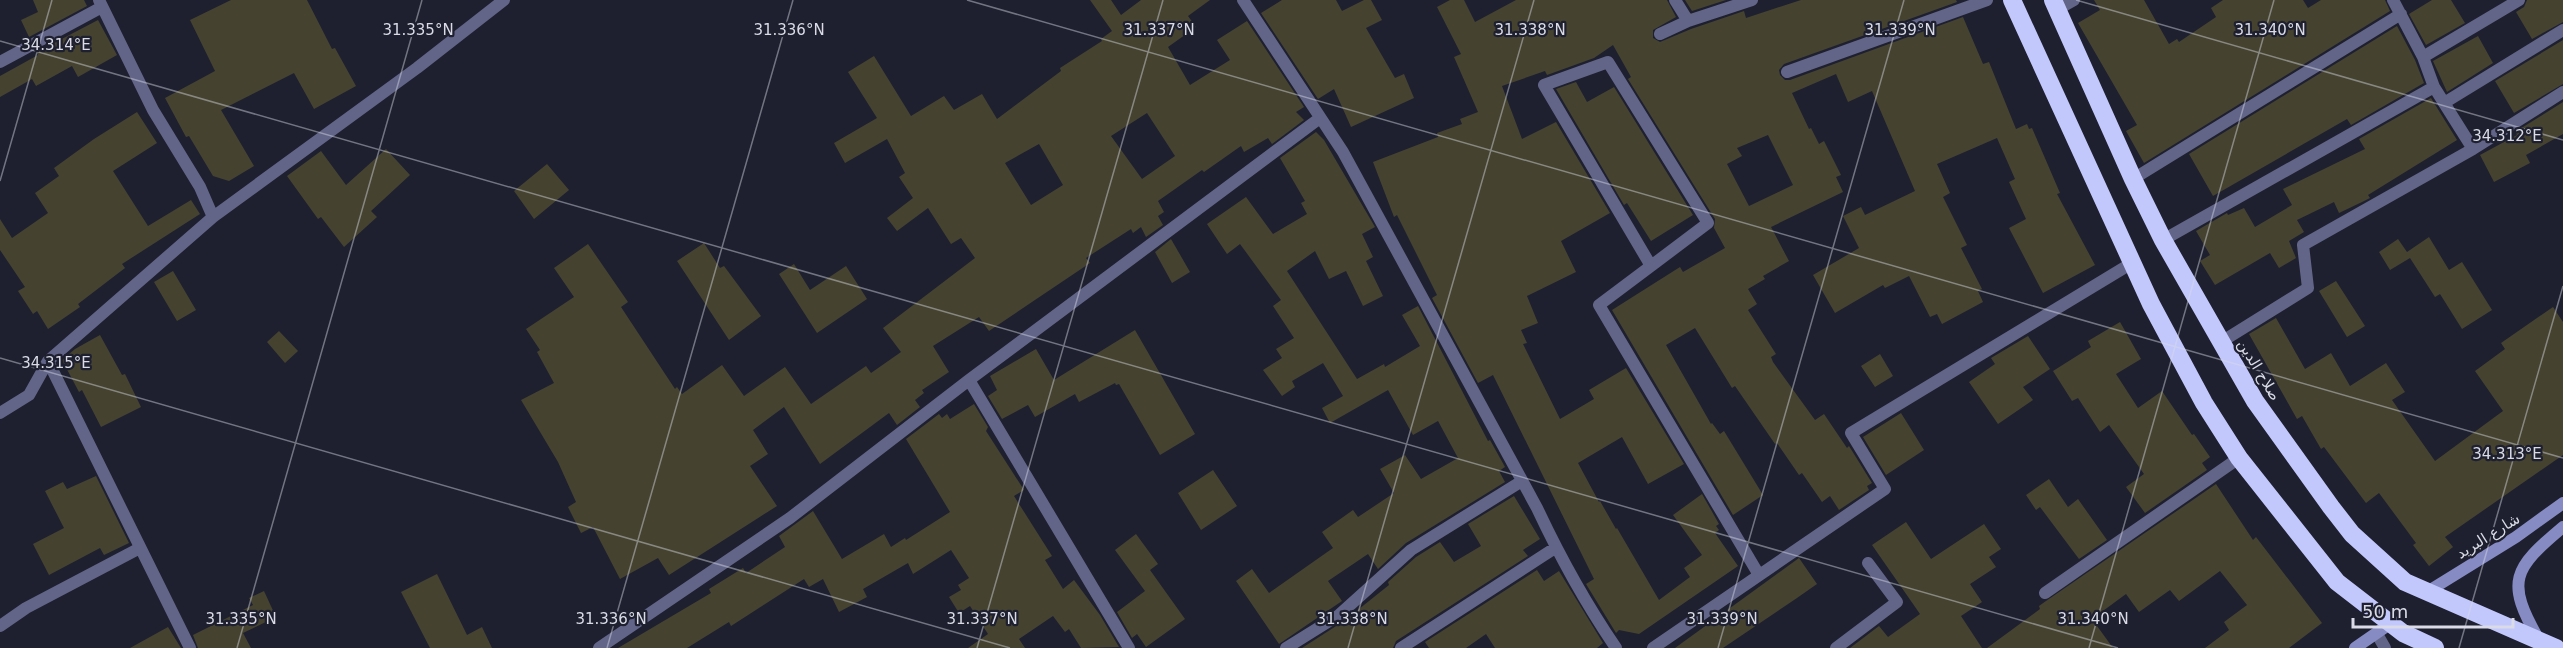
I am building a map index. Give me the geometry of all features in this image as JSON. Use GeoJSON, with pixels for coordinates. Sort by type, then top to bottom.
{"type":"FeatureCollection","features":[{"type":"Feature","properties":{"kind":"highway"},"geometry":{"type":"LineString","coordinates":[[2012,0],[2132,263],[2204,403],[2239,458],[2337,582],[2362,603],[2384,628],[2403,633],[2435,648]]}},
{"type":"Feature","properties":{"kind":"highway","name":"صلاح الدين"},"geometry":{"type":"LineString","coordinates":[[2056,5],[2133,179],[2163,240],[2262,411],[2352,534],[2405,582],[2547,645]]}},
{"type":"Feature","properties":{"kind":"street"},"geometry":{"type":"LineString","coordinates":[[0,413],[29,395],[48,362],[213,217],[417,68],[504,0]]}},
{"type":"Feature","properties":{"kind":"street"},"geometry":{"type":"LineString","coordinates":[[1243,0],[1343,152],[1556,548],[1596,620],[1616,648]]}},
{"type":"Feature","properties":{"kind":"street"},"geometry":{"type":"LineString","coordinates":[[1675,0],[1688,21]]}},
{"type":"Feature","properties":{"kind":"street"},"geometry":{"type":"LineString","coordinates":[[1660,34],[1688,21],[1752,0]]}},
{"type":"Feature","properties":{"kind":"street"},"geometry":{"type":"LineString","coordinates":[[1787,72],[1987,0]]}},
{"type":"Feature","properties":{"kind":"street"},"geometry":{"type":"LineString","coordinates":[[2056,5],[2074,0]]}},
{"type":"Feature","properties":{"kind":"street"},"geometry":{"type":"LineString","coordinates":[[2393,0],[2423,57],[2434,87],[2473,149]]}},
{"type":"Feature","properties":{"kind":"street"},"geometry":{"type":"LineString","coordinates":[[2423,57],[2519,0]]}},
{"type":"Feature","properties":{"kind":"street"},"geometry":{"type":"LineString","coordinates":[[0,62],[100,4],[153,110],[200,187],[213,217]]}},
{"type":"Feature","properties":{"kind":"street"},"geometry":{"type":"LineString","coordinates":[[2133,179],[2401,14]]}},
{"type":"Feature","properties":{"kind":"street"},"geometry":{"type":"LineString","coordinates":[[2444,103],[2563,30]]}},
{"type":"Feature","properties":{"kind":"street"},"geometry":{"type":"LineString","coordinates":[[1651,266],[1544,85],[1608,62],[1707,223],[1651,266],[1599,305],[1759,575]]}},
{"type":"Feature","properties":{"kind":"street"},"geometry":{"type":"LineString","coordinates":[[2163,240],[2434,87]]}},
{"type":"Feature","properties":{"kind":"street"},"geometry":{"type":"LineString","coordinates":[[2221,342],[2308,288],[2303,245],[2473,149],[2563,92]]}},
{"type":"Feature","properties":{"kind":"street"},"geometry":{"type":"LineString","coordinates":[[599,648],[790,518],[969,380],[1320,118]]}},
{"type":"Feature","properties":{"kind":"street"},"geometry":{"type":"LineString","coordinates":[[1653,648],[1884,489],[1851,433],[2132,263]]}},
{"type":"Feature","properties":{"kind":"street"},"geometry":{"type":"LineString","coordinates":[[48,362],[190,648]]}},
{"type":"Feature","properties":{"kind":"street"},"geometry":{"type":"LineString","coordinates":[[969,380],[1129,648]]}},
{"type":"Feature","properties":{"kind":"street"},"geometry":{"type":"LineString","coordinates":[[2045,593],[2239,458]]}},
{"type":"Feature","properties":{"kind":"street"},"geometry":{"type":"LineString","coordinates":[[1286,648],[1339,615],[1411,550],[1522,481]]}},
{"type":"Feature","properties":{"kind":"street","name":"شارع البريد"},"geometry":{"type":"LineString","coordinates":[[2427,592],[2516,537],[2563,503]]}},
{"type":"Feature","properties":{"kind":"street"},"geometry":{"type":"LineString","coordinates":[[2547,645],[2521,610],[2519,578],[2528,559],[2563,527]]}},
{"type":"Feature","properties":{"kind":"street"},"geometry":{"type":"LineString","coordinates":[[0,626],[26,608],[140,548]]}},
{"type":"Feature","properties":{"kind":"street"},"geometry":{"type":"LineString","coordinates":[[1401,648],[1556,548]]}},
{"type":"Feature","properties":{"kind":"street"},"geometry":{"type":"LineString","coordinates":[[1836,648],[1897,602],[1868,563]]}},
{"type":"Feature","properties":{"kind":"street"},"geometry":{"type":"LineString","coordinates":[[2355,648],[2384,628]]}},
{"type":"Feature","properties":{"kind":"street"},"geometry":{"type":"LineString","coordinates":[[2384,628],[2385,648]]}},
{"type":"Feature","properties":{"kind":"building"},"geometry":{"type":"Polygon","coordinates":[[[33,0],[84,0],[87,6],[29,37],[21,20],[38,12],[33,0]]]}},
{"type":"Feature","properties":{"kind":"building"},"geometry":{"type":"Polygon","coordinates":[[[231,0],[307,0],[332,49],[335,48],[356,86],[314,109],[294,73],[221,110],[254,166],[229,181],[213,176],[189,136],[186,137],[165,98],[215,71],[190,20],[231,0]]]}},
{"type":"Feature","properties":{"kind":"building"},"geometry":{"type":"Polygon","coordinates":[[[1090,0],[1111,0],[1121,15],[1141,0],[1210,0],[1188,16],[1196,27],[1168,47],[1190,85],[1230,60],[1217,40],[1247,21],[1304,107],[1296,112],[1304,120],[1272,144],[1268,138],[1244,152],[1241,146],[1158,201],[1164,212],[1158,216],[1163,225],[1146,237],[1141,227],[1133,233],[1131,229],[1086,258],[1090,263],[989,331],[979,317],[933,346],[949,372],[922,390],[924,393],[915,400],[920,407],[897,425],[889,413],[820,464],[784,407],[753,430],[768,454],[750,466],[777,506],[669,575],[658,558],[620,579],[593,527],[581,533],[568,507],[576,502],[558,462],[521,400],[554,383],[537,352],[540,350],[526,329],[574,297],[554,268],[588,244],[628,302],[621,307],[675,389],[677,387],[682,394],[722,365],[744,396],[785,367],[811,404],[866,366],[871,373],[901,352],[883,328],[975,258],[961,238],[951,244],[928,208],[897,231],[887,218],[913,198],[899,177],[905,173],[887,139],[845,163],[834,143],[877,118],[848,72],[874,56],[911,116],[944,96],[954,110],[982,94],[997,119],[1061,71],[1060,68],[1102,41],[1101,39],[1112,31],[1090,0]],[[1147,113],[1111,136],[1142,179],[1175,156],[1147,113]],[[1039,144],[1005,163],[1031,205],[1063,185],[1039,144]]]}},
{"type":"Feature","properties":{"kind":"building"},"geometry":{"type":"Polygon","coordinates":[[[1282,0],[1336,0],[1342,11],[1364,0],[1371,0],[1382,20],[1366,28],[1395,78],[1404,74],[1414,98],[1351,127],[1334,89],[1318,99],[1261,13],[1282,0]]]}},
{"type":"Feature","properties":{"kind":"building"},"geometry":{"type":"Polygon","coordinates":[[[1450,0],[1464,0],[1475,22],[1516,0],[1667,0],[1676,17],[1653,30],[1653,38],[1660,42],[1744,11],[1746,18],[1801,0],[1956,0],[1957,2],[1784,64],[1779,70],[1780,75],[1785,80],[1790,80],[1963,17],[1983,64],[1989,62],[2016,129],[2027,124],[2029,129],[2032,128],[2060,193],[2057,194],[2095,265],[2043,293],[2009,228],[2026,219],[2009,182],[2015,179],[1997,138],[1937,164],[1950,193],[1943,197],[1967,245],[1961,248],[1982,289],[1978,291],[1983,302],[1942,324],[1937,314],[1930,317],[1909,276],[1885,288],[1883,285],[1835,313],[1813,275],[1859,248],[1843,216],[1861,207],[1865,215],[1915,191],[1872,91],[1848,102],[1836,74],[1792,93],[1809,129],[1811,128],[1819,144],[1824,141],[1841,175],[1836,177],[1843,192],[1771,227],[1789,261],[1763,276],[1765,279],[1748,289],[1757,304],[1748,310],[1776,354],[1771,357],[1773,362],[1815,420],[1824,414],[1847,448],[1849,446],[1872,483],[1867,486],[1869,490],[1839,510],[1830,496],[1822,502],[1802,473],[1799,475],[1777,443],[1775,444],[1735,386],[1732,388],[1695,328],[1666,345],[1711,424],[1720,434],[1724,431],[1763,495],[1733,515],[1612,310],[1680,267],[1683,272],[1725,248],[1714,228],[1715,219],[1628,79],[1631,77],[1613,45],[1594,58],[1547,75],[1545,71],[1502,86],[1522,139],[1556,122],[1610,213],[1561,241],[1576,272],[1527,296],[1538,323],[1521,330],[1527,343],[1523,344],[1560,419],[1594,399],[1589,390],[1626,368],[1684,464],[1648,484],[1622,437],[1578,463],[1659,600],[1690,577],[1684,568],[1702,555],[1673,515],[1702,494],[1719,524],[1716,526],[1719,530],[1715,533],[1738,566],[1639,634],[1619,630],[1616,633],[1586,584],[1594,579],[1493,375],[1478,383],[1432,298],[1437,295],[1397,215],[1394,217],[1373,162],[1438,137],[1437,133],[1462,124],[1460,119],[1478,112],[1454,57],[1461,54],[1437,7],[1450,0]],[[1768,135],[1737,148],[1742,156],[1727,164],[1749,206],[1793,185],[1768,135]]]}},
{"type":"Feature","properties":{"kind":"building"},"geometry":{"type":"Polygon","coordinates":[[[1685,0],[1726,0],[1692,11],[1685,0]]]}},
{"type":"Feature","properties":{"kind":"building"},"geometry":{"type":"Polygon","coordinates":[[[2094,0],[2144,0],[2169,44],[2177,39],[2179,42],[2216,17],[2211,8],[2223,0],[2303,0],[2308,8],[2321,0],[2385,0],[2390,11],[2144,163],[2126,131],[2137,125],[2078,23],[2100,10],[2094,0]]]}},
{"type":"Feature","properties":{"kind":"building"},"geometry":{"type":"Polygon","coordinates":[[[2432,0],[2451,0],[2465,23],[2426,45],[2409,14],[2432,0]]]}},
{"type":"Feature","properties":{"kind":"building"},"geometry":{"type":"Polygon","coordinates":[[[2527,0],[2563,0],[2563,22],[2532,39],[2516,12],[2524,7],[2527,0]]]}},
{"type":"Feature","properties":{"kind":"building"},"geometry":{"type":"Polygon","coordinates":[[[98,20],[117,55],[78,77],[72,66],[36,86],[32,79],[0,97],[0,76],[38,55],[37,52],[98,20]]]}},
{"type":"Feature","properties":{"kind":"building"},"geometry":{"type":"Polygon","coordinates":[[[2397,26],[2424,83],[2351,125],[2347,119],[2213,196],[2189,154],[2397,26]]]}},
{"type":"Feature","properties":{"kind":"building"},"geometry":{"type":"Polygon","coordinates":[[[2478,36],[2493,63],[2447,92],[2433,61],[2478,36]]]}},
{"type":"Feature","properties":{"kind":"building"},"geometry":{"type":"Polygon","coordinates":[[[2563,40],[2563,84],[2514,113],[2495,81],[2563,40]]]}},
{"type":"Feature","properties":{"kind":"building"},"geometry":{"type":"Polygon","coordinates":[[[1576,82],[1587,102],[1614,87],[1693,215],[1651,241],[1627,203],[1624,205],[1556,89],[1576,82]]]}},
{"type":"Feature","properties":{"kind":"building"},"geometry":{"type":"Polygon","coordinates":[[[2431,98],[2457,140],[2368,195],[2370,198],[2362,202],[2339,213],[2334,202],[2297,220],[2304,232],[2289,241],[2296,258],[2279,268],[2270,253],[2215,285],[2200,261],[2210,255],[2196,231],[2227,213],[2228,215],[2244,208],[2255,227],[2292,205],[2283,189],[2365,149],[2359,139],[2431,98]]]}},
{"type":"Feature","properties":{"kind":"building"},"geometry":{"type":"Polygon","coordinates":[[[2563,102],[2563,134],[2526,155],[2530,163],[2494,182],[2480,155],[2517,135],[2515,132],[2563,102]]]}},
{"type":"Feature","properties":{"kind":"building"},"geometry":{"type":"Polygon","coordinates":[[[137,112],[157,143],[113,171],[148,226],[191,200],[200,214],[122,264],[125,268],[78,304],[80,307],[48,329],[37,311],[33,314],[18,291],[25,287],[0,250],[0,219],[12,238],[48,213],[35,193],[59,176],[54,168],[137,112]]]}},
{"type":"Feature","properties":{"kind":"building"},"geometry":{"type":"Polygon","coordinates":[[[1316,132],[1324,140],[1375,227],[1362,234],[1373,257],[1366,261],[1383,296],[1363,306],[1346,271],[1329,279],[1315,251],[1287,271],[1357,379],[1384,364],[1385,367],[1420,346],[1402,315],[1418,306],[1488,441],[1490,440],[1505,467],[1499,471],[1505,482],[1406,543],[1378,569],[1368,554],[1328,581],[1342,601],[1279,644],[1236,581],[1252,569],[1269,593],[1333,548],[1322,532],[1353,510],[1358,517],[1394,493],[1380,469],[1405,455],[1421,479],[1458,458],[1438,421],[1413,435],[1388,390],[1330,423],[1322,408],[1343,396],[1323,363],[1292,381],[1295,387],[1282,396],[1263,370],[1282,358],[1276,349],[1294,338],[1273,306],[1281,300],[1240,244],[1227,254],[1207,224],[1246,197],[1273,234],[1307,214],[1301,203],[1305,201],[1280,158],[1316,132]]]}},
{"type":"Feature","properties":{"kind":"building"},"geometry":{"type":"Polygon","coordinates":[[[386,149],[410,175],[371,211],[377,217],[344,247],[321,217],[318,219],[287,176],[321,151],[346,185],[386,149]]]}},
{"type":"Feature","properties":{"kind":"building"},"geometry":{"type":"Polygon","coordinates":[[[547,164],[569,190],[534,219],[514,191],[547,164]]]}},
{"type":"Feature","properties":{"kind":"building"},"geometry":{"type":"Polygon","coordinates":[[[2429,237],[2449,270],[2462,262],[2492,310],[2462,329],[2440,294],[2435,297],[2410,258],[2390,270],[2379,252],[2398,239],[2407,252],[2429,237]]]}},
{"type":"Feature","properties":{"kind":"building"},"geometry":{"type":"Polygon","coordinates":[[[1171,239],[1190,272],[1172,283],[1155,252],[1171,239]]]}},
{"type":"Feature","properties":{"kind":"building"},"geometry":{"type":"Polygon","coordinates":[[[704,243],[720,268],[724,266],[761,316],[729,340],[677,261],[704,243]]]}},
{"type":"Feature","properties":{"kind":"building"},"geometry":{"type":"Polygon","coordinates":[[[794,264],[810,290],[846,266],[867,299],[817,333],[779,274],[794,264]]]}},
{"type":"Feature","properties":{"kind":"building"},"geometry":{"type":"Polygon","coordinates":[[[173,271],[196,310],[177,321],[154,282],[173,271]]]}},
{"type":"Feature","properties":{"kind":"building"},"geometry":{"type":"Polygon","coordinates":[[[2336,281],[2365,326],[2347,337],[2319,291],[2336,281]]]}},
{"type":"Feature","properties":{"kind":"building"},"geometry":{"type":"Polygon","coordinates":[[[2553,307],[2563,322],[2563,455],[2445,537],[2453,547],[2429,566],[2413,545],[2416,543],[2379,493],[2366,503],[2324,447],[2321,449],[2302,416],[2297,419],[2249,334],[2276,318],[2305,369],[2331,353],[2350,386],[2386,363],[2405,392],[2392,400],[2435,461],[2503,411],[2475,371],[2505,349],[2501,343],[2553,307]]]}},
{"type":"Feature","properties":{"kind":"building"},"geometry":{"type":"Polygon","coordinates":[[[2120,322],[2141,359],[2116,374],[2138,408],[2162,391],[2210,457],[2202,463],[2207,470],[2145,513],[2126,487],[2144,474],[2109,425],[2100,432],[2078,398],[2072,401],[2053,371],[2091,347],[2088,341],[2120,322]]]}},
{"type":"Feature","properties":{"kind":"building"},"geometry":{"type":"Polygon","coordinates":[[[1135,330],[1195,434],[1160,455],[1119,384],[1115,383],[1079,402],[1075,394],[1035,417],[1028,405],[1002,419],[988,396],[997,390],[990,376],[1036,349],[1054,380],[1135,330]]]}},
{"type":"Feature","properties":{"kind":"building"},"geometry":{"type":"Polygon","coordinates":[[[279,331],[298,351],[285,363],[267,342],[279,331]]]}},
{"type":"Feature","properties":{"kind":"building"},"geometry":{"type":"Polygon","coordinates":[[[100,335],[122,375],[125,374],[141,407],[101,427],[82,390],[79,392],[62,360],[75,349],[100,335]]]}},
{"type":"Feature","properties":{"kind":"building"},"geometry":{"type":"Polygon","coordinates":[[[2028,336],[2050,369],[2023,387],[2033,400],[1998,424],[1969,382],[1995,364],[1991,358],[2028,336]]]}},
{"type":"Feature","properties":{"kind":"building"},"geometry":{"type":"Polygon","coordinates":[[[1880,354],[1893,376],[1875,387],[1861,366],[1880,354]]]}},
{"type":"Feature","properties":{"kind":"building"},"geometry":{"type":"Polygon","coordinates":[[[974,404],[988,427],[986,431],[1024,490],[1014,496],[1052,556],[1045,560],[1063,589],[1074,580],[1100,615],[1119,647],[1081,648],[1069,629],[1065,632],[1053,616],[1019,639],[1025,648],[968,648],[988,634],[970,606],[959,613],[949,597],[961,590],[958,585],[969,578],[951,550],[913,574],[908,563],[863,589],[867,597],[839,612],[823,579],[809,587],[804,579],[731,626],[729,622],[687,648],[618,648],[711,593],[709,589],[743,568],[746,573],[785,547],[779,536],[813,511],[842,559],[884,534],[891,547],[950,512],[906,439],[939,414],[942,418],[947,414],[950,419],[974,404]]]}},
{"type":"Feature","properties":{"kind":"building"},"geometry":{"type":"Polygon","coordinates":[[[1901,413],[1924,450],[1886,475],[1863,437],[1901,413]]]}},
{"type":"Feature","properties":{"kind":"building"},"geometry":{"type":"Polygon","coordinates":[[[1213,470],[1237,506],[1201,530],[1178,493],[1213,470]]]}},
{"type":"Feature","properties":{"kind":"building"},"geometry":{"type":"Polygon","coordinates":[[[96,476],[129,543],[104,555],[100,548],[49,575],[33,544],[64,528],[45,491],[63,482],[67,489],[96,476]]]}},
{"type":"Feature","properties":{"kind":"building"},"geometry":{"type":"Polygon","coordinates":[[[2049,479],[2068,507],[2078,499],[2107,540],[2079,559],[2040,507],[2036,510],[2026,495],[2049,479]]]}},
{"type":"Feature","properties":{"kind":"building"},"geometry":{"type":"Polygon","coordinates":[[[2216,484],[2253,540],[2256,537],[2322,623],[2289,648],[2205,648],[2229,630],[2224,622],[2247,605],[2220,571],[2179,601],[2170,590],[2139,612],[2126,594],[2092,619],[2113,648],[1987,648],[2040,609],[2039,606],[2216,484]]]}},
{"type":"Feature","properties":{"kind":"building"},"geometry":{"type":"Polygon","coordinates":[[[1514,496],[1540,539],[1523,550],[1528,556],[1396,641],[1393,648],[1302,648],[1344,621],[1389,585],[1388,582],[1416,557],[1440,542],[1454,562],[1481,546],[1468,524],[1514,496]]]}},
{"type":"Feature","properties":{"kind":"building"},"geometry":{"type":"Polygon","coordinates":[[[1906,522],[1931,559],[1984,524],[2001,549],[1989,557],[1996,567],[1970,584],[1982,602],[1961,616],[1982,648],[1850,648],[1879,626],[1888,637],[1920,614],[1872,545],[1906,522]]]}},
{"type":"Feature","properties":{"kind":"building"},"geometry":{"type":"Polygon","coordinates":[[[1136,534],[1158,564],[1150,570],[1185,619],[1146,647],[1137,634],[1132,638],[1117,612],[1145,591],[1115,550],[1136,534]]]}},
{"type":"Feature","properties":{"kind":"building"},"geometry":{"type":"Polygon","coordinates":[[[1799,558],[1817,584],[1723,648],[1675,648],[1799,558]]]}},
{"type":"Feature","properties":{"kind":"building"},"geometry":{"type":"Polygon","coordinates":[[[1537,570],[1544,581],[1559,571],[1603,643],[1597,648],[1495,648],[1486,634],[1466,648],[1429,648],[1425,642],[1537,570]]]}},
{"type":"Feature","properties":{"kind":"building"},"geometry":{"type":"Polygon","coordinates":[[[437,574],[467,635],[482,627],[492,648],[430,648],[401,592],[437,574]]]}},
{"type":"Feature","properties":{"kind":"building"},"geometry":{"type":"Polygon","coordinates":[[[264,591],[276,617],[243,633],[251,648],[198,648],[193,635],[253,605],[249,598],[264,591]]]}},
{"type":"Feature","properties":{"kind":"building"},"geometry":{"type":"Polygon","coordinates":[[[168,627],[181,648],[130,648],[168,627]]]}}]}
